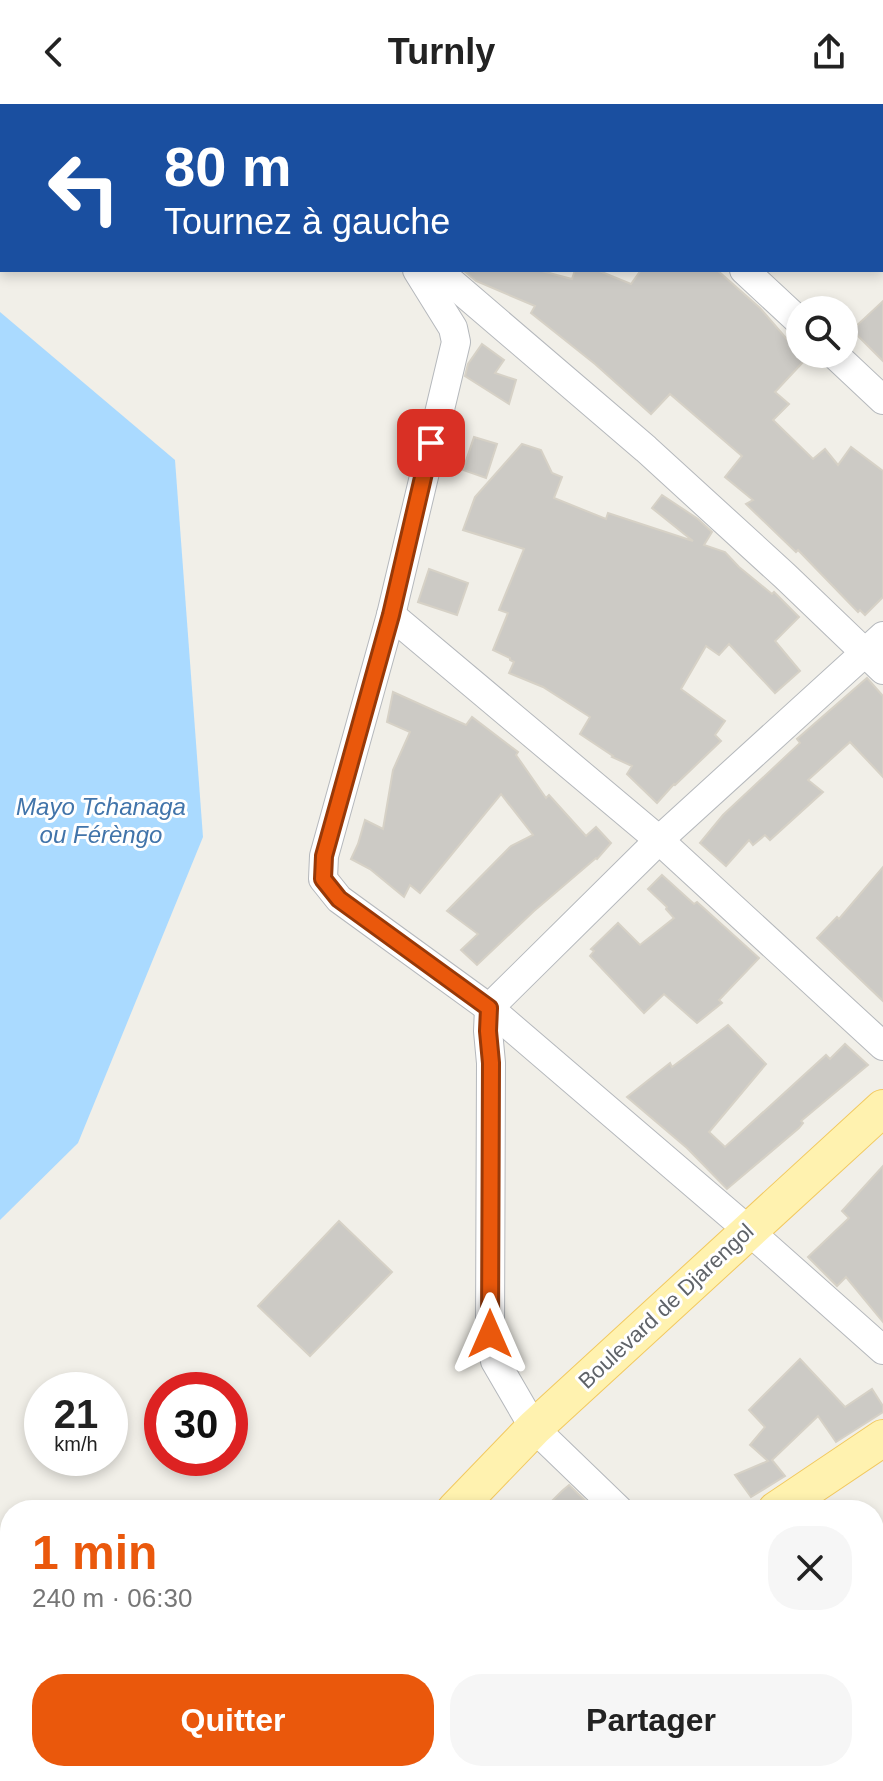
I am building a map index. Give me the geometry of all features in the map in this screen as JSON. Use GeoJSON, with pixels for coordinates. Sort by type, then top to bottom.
{"type":"FeatureCollection","features":[{"type":"Feature","properties":{"kind":"main road","name":"Boulevard de Djarengol"},"geometry":{"type":"LineString","coordinates":[[465,1500],[534,1428],[883,1108]]}},
{"type":"Feature","properties":{"kind":"main road"},"geometry":{"type":"LineString","coordinates":[[791,1500],[883,1438]]}},
{"type":"Feature","properties":{"kind":"street"},"geometry":{"type":"LineString","coordinates":[[418,272],[453,328],[456,342],[391,615],[324,856],[323,879],[339,899],[489,1008],[883,1350]]}},
{"type":"Feature","properties":{"kind":"street"},"geometry":{"type":"LineString","coordinates":[[439,272],[877,653],[659,840],[489,1008],[490,1334],[495,1361],[534,1428],[609,1500]]}},
{"type":"Feature","properties":{"kind":"street"},"geometry":{"type":"LineString","coordinates":[[746,272],[786,309]]}},
{"type":"Feature","properties":{"kind":"street"},"geometry":{"type":"LineString","coordinates":[[849,368],[883,400]]}},
{"type":"Feature","properties":{"kind":"street"},"geometry":{"type":"LineString","coordinates":[[391,615],[659,840],[883,1046]]}},
{"type":"Feature","properties":{"kind":"water","name":"Mayo Tchanaga ou Férèngo"},"geometry":{"type":"Polygon","coordinates":[[[0,312],[175,460],[203,837],[78,1143],[0,1220],[0,312]]]}},
{"type":"Feature","properties":{"kind":"building"},"geometry":{"type":"Polygon","coordinates":[[[465,272],[546,272],[572,279],[574,272],[602,272],[631,284],[640,272],[719,272],[760,308],[786,338],[786,368],[798,368],[775,392],[789,404],[773,420],[813,459],[825,449],[838,465],[851,447],[883,471],[883,597],[865,615],[860,610],[858,612],[798,550],[796,552],[746,504],[753,500],[725,477],[742,456],[670,394],[651,414],[531,313],[535,306],[476,281],[465,272]]]}},
{"type":"Feature","properties":{"kind":"building"},"geometry":{"type":"Polygon","coordinates":[[[883,301],[883,361],[858,336],[858,324],[883,301]]]}},
{"type":"Feature","properties":{"kind":"building"},"geometry":{"type":"Polygon","coordinates":[[[482,344],[504,360],[495,373],[516,380],[509,404],[465,376],[468,364],[482,344]]]}},
{"type":"Feature","properties":{"kind":"building"},"geometry":{"type":"Polygon","coordinates":[[[474,437],[497,444],[486,478],[463,470],[474,437]]]}},
{"type":"Feature","properties":{"kind":"building"},"geometry":{"type":"Polygon","coordinates":[[[522,444],[541,450],[552,473],[562,477],[554,498],[606,519],[608,513],[693,541],[652,508],[662,495],[712,532],[704,545],[725,552],[799,617],[775,641],[800,671],[775,693],[729,644],[719,655],[706,646],[681,689],[725,721],[715,735],[721,741],[657,803],[627,774],[632,766],[612,757],[580,734],[590,717],[543,687],[509,673],[514,662],[493,650],[508,613],[499,610],[524,549],[463,530],[475,497],[522,444]]]}},
{"type":"Feature","properties":{"kind":"building"},"geometry":{"type":"Polygon","coordinates":[[[429,569],[468,583],[457,615],[418,602],[429,569]]]}},
{"type":"Feature","properties":{"kind":"building"},"geometry":{"type":"Polygon","coordinates":[[[867,678],[883,696],[883,777],[850,742],[808,780],[823,792],[770,840],[765,835],[753,845],[749,840],[726,866],[700,843],[723,815],[800,743],[797,739],[867,678]]]}},
{"type":"Feature","properties":{"kind":"building"},"geometry":{"type":"Polygon","coordinates":[[[393,692],[466,725],[472,717],[518,752],[516,755],[546,798],[549,795],[586,836],[596,827],[611,843],[597,859],[534,911],[477,965],[461,950],[478,934],[447,911],[511,846],[533,835],[501,794],[420,893],[410,885],[404,897],[370,869],[351,859],[365,820],[383,829],[393,770],[410,732],[387,722],[393,692]]]}},
{"type":"Feature","properties":{"kind":"building"},"geometry":{"type":"Polygon","coordinates":[[[883,867],[883,1001],[817,938],[837,917],[839,919],[883,867]]]}},
{"type":"Feature","properties":{"kind":"building"},"geometry":{"type":"Polygon","coordinates":[[[662,875],[759,958],[719,1000],[722,1003],[697,1023],[664,994],[644,1013],[590,956],[594,951],[591,949],[618,923],[640,945],[674,918],[648,889],[662,875]]]}},
{"type":"Feature","properties":{"kind":"building"},"geometry":{"type":"Polygon","coordinates":[[[728,1025],[766,1064],[709,1132],[725,1147],[826,1055],[830,1059],[845,1044],[868,1065],[727,1189],[687,1148],[627,1097],[670,1063],[672,1067],[728,1025]]]}},
{"type":"Feature","properties":{"kind":"building"},"geometry":{"type":"Polygon","coordinates":[[[883,1166],[883,1322],[846,1277],[837,1286],[808,1257],[849,1218],[842,1211],[883,1166]]]}},
{"type":"Feature","properties":{"kind":"building"},"geometry":{"type":"Polygon","coordinates":[[[339,1221],[392,1272],[310,1356],[258,1306],[339,1221]]]}},
{"type":"Feature","properties":{"kind":"building"},"geometry":{"type":"Polygon","coordinates":[[[800,1359],[845,1407],[872,1389],[883,1406],[883,1412],[836,1442],[818,1416],[772,1460],[785,1476],[751,1497],[735,1475],[768,1461],[750,1445],[765,1427],[749,1410],[800,1359]]]}},
{"type":"Feature","properties":{"kind":"building"},"geometry":{"type":"Polygon","coordinates":[[[569,1485],[585,1500],[553,1500],[569,1485]]]}},
{"type":"Feature","properties":{"kind":"route"},"geometry":{"type":"LineString","coordinates":[[431,443],[391,615],[324,856],[323,879],[339,899],[489,1008],[490,1334]]}}]}
